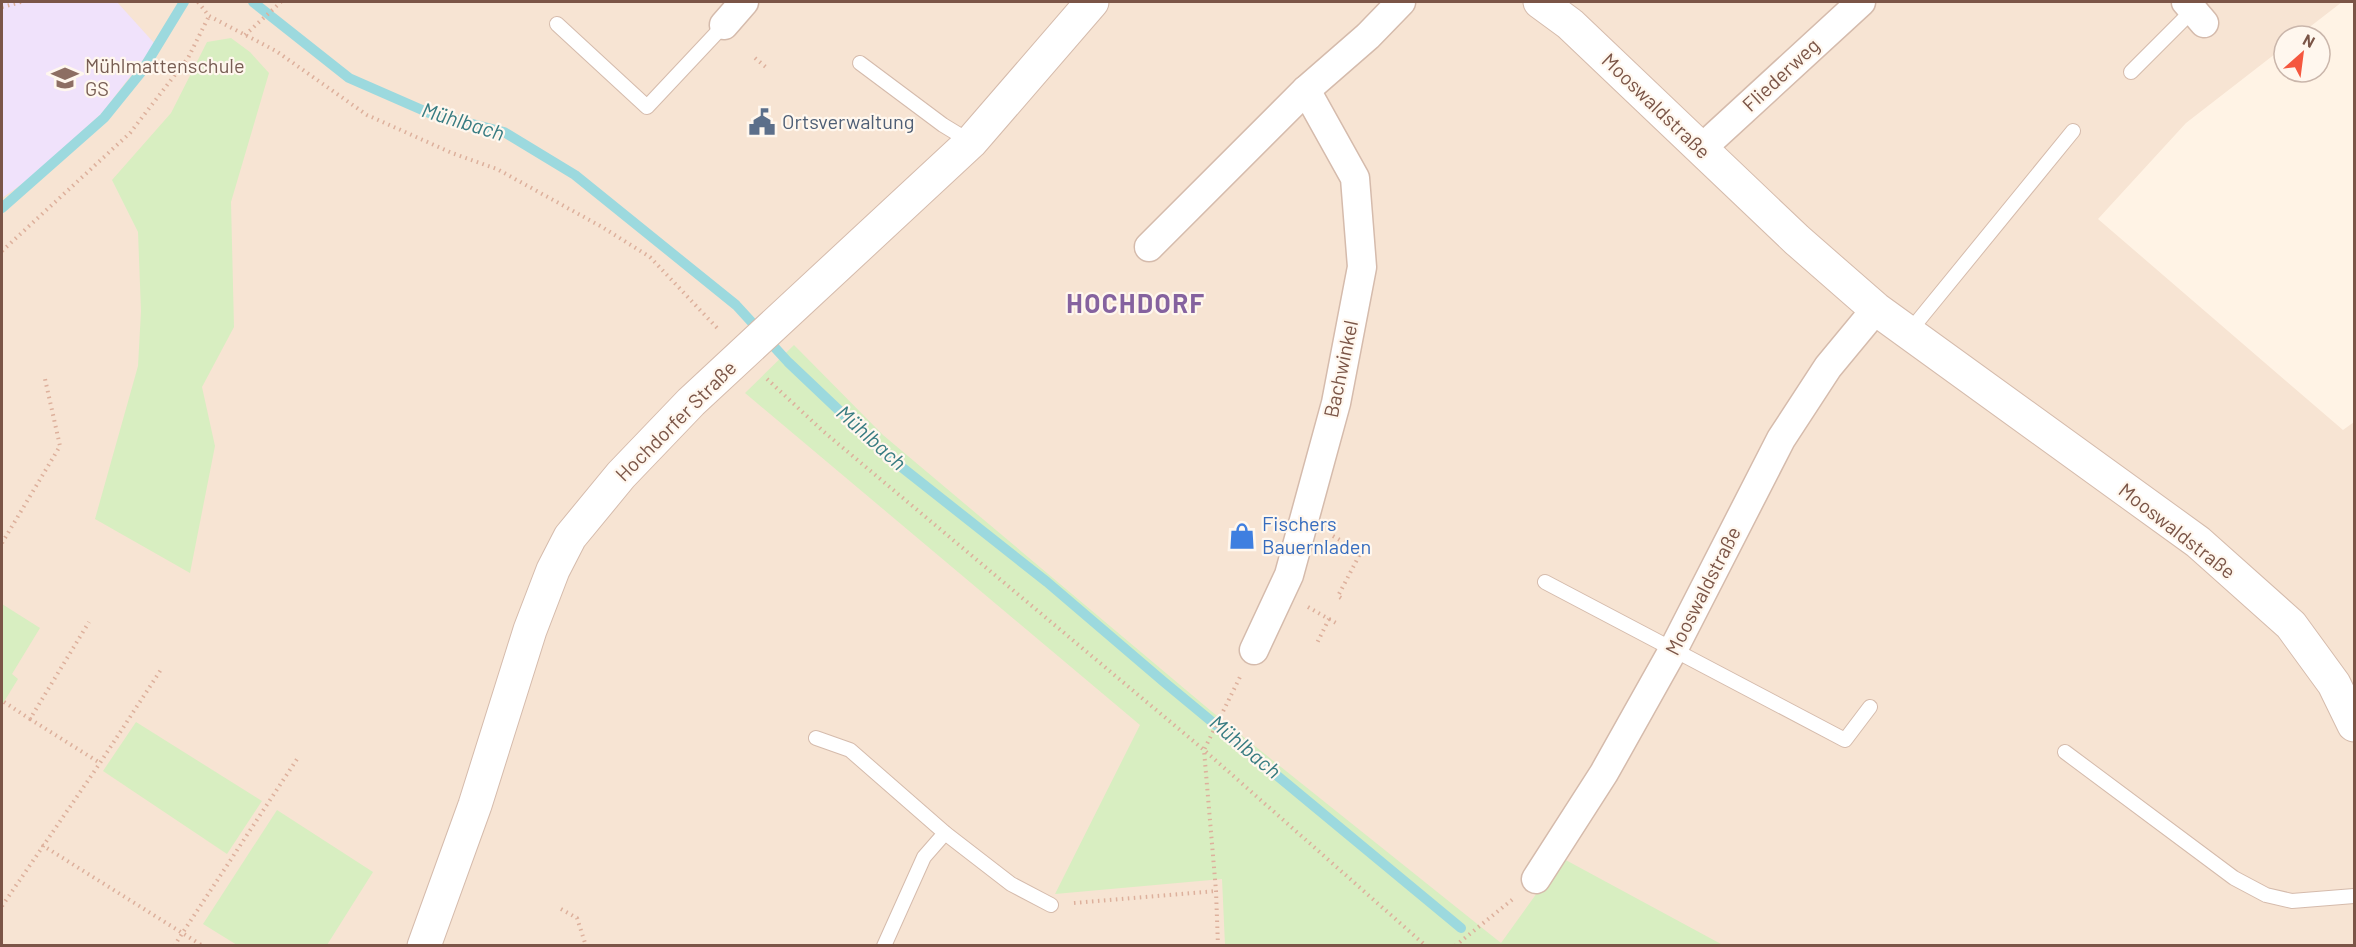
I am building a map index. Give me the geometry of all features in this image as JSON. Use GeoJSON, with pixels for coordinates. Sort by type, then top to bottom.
{"type":"FeatureCollection","features":[{"type":"Feature","properties":{"kind":"street"},"geometry":{"type":"LineString","coordinates":[[724,24],[744,2]]}},
{"type":"Feature","properties":{"kind":"street","name":"Hochdorfer Straße"},"geometry":{"type":"LineString","coordinates":[[429,943],[530,630],[553,570],[570,537],[621,476],[691,402],[971,142],[1092,2]]}},
{"type":"Feature","properties":{"kind":"street"},"geometry":{"type":"LineString","coordinates":[[1149,247],[1306,90],[1368,36],[1401,2]]}},
{"type":"Feature","properties":{"kind":"street","name":"Mooswaldstraße"},"geometry":{"type":"LineString","coordinates":[[1540,2],[1570,24],[1797,240],[1876,309],[2198,542],[2266,602],[2291,625],[2328,675],[2355,725]]}},
{"type":"Feature","properties":{"kind":"street","name":"Fliederweg"},"geometry":{"type":"LineString","coordinates":[[1701,149],[1861,2]]}},
{"type":"Feature","properties":{"kind":"street","name":"Bachwinkel"},"geometry":{"type":"LineString","coordinates":[[1254,650],[1289,575],[1336,403],[1362,267],[1355,178],[1306,90]]}},
{"type":"Feature","properties":{"kind":"street","name":"Mooswaldstraße"},"geometry":{"type":"LineString","coordinates":[[1536,879],[1604,773],[1673,650],[1781,439],[1828,367],[1876,309]]}},
{"type":"Feature","properties":{"kind":"lane"},"geometry":{"type":"LineString","coordinates":[[2131,72],[2194,11]]}},
{"type":"Feature","properties":{"kind":"lane"},"geometry":{"type":"LineString","coordinates":[[557,24],[647,107],[724,24]]}},
{"type":"Feature","properties":{"kind":"lane"},"geometry":{"type":"LineString","coordinates":[[860,63],[943,125],[971,142]]}},
{"type":"Feature","properties":{"kind":"lane"},"geometry":{"type":"LineString","coordinates":[[1909,332],[2073,131]]}},
{"type":"Feature","properties":{"kind":"lane"},"geometry":{"type":"LineString","coordinates":[[1545,582],[1845,740],[1870,707]]}},
{"type":"Feature","properties":{"kind":"lane"},"geometry":{"type":"LineString","coordinates":[[816,738],[850,750],[945,832],[1011,884],[1051,905]]}},
{"type":"Feature","properties":{"kind":"lane"},"geometry":{"type":"LineString","coordinates":[[2065,752],[2234,878],[2266,895],[2292,902],[2355,896]]}},
{"type":"Feature","properties":{"kind":"lane"},"geometry":{"type":"LineString","coordinates":[[884,945],[924,857],[945,832]]}},
{"type":"Feature","properties":{"kind":"path"},"geometry":{"type":"LineString","coordinates":[[2,7],[21,2]]}},
{"type":"Feature","properties":{"kind":"path"},"geometry":{"type":"LineString","coordinates":[[198,2],[209,16],[276,51],[367,115],[452,153],[497,169],[602,227],[650,257],[712,322],[748,349],[824,432],[1204,750],[1426,945]]}},
{"type":"Feature","properties":{"kind":"path"},"geometry":{"type":"LineString","coordinates":[[245,35],[281,2]]}},
{"type":"Feature","properties":{"kind":"path"},"geometry":{"type":"LineString","coordinates":[[2,251],[130,133],[188,58],[209,16]]}},
{"type":"Feature","properties":{"kind":"path"},"geometry":{"type":"LineString","coordinates":[[755,58],[767,68]]}},
{"type":"Feature","properties":{"kind":"path"},"geometry":{"type":"LineString","coordinates":[[2,543],[60,446],[45,379]]}},
{"type":"Feature","properties":{"kind":"path"},"geometry":{"type":"LineString","coordinates":[[1304,519],[1361,552],[1338,596],[1341,598]]}},
{"type":"Feature","properties":{"kind":"path"},"geometry":{"type":"LineString","coordinates":[[1281,592],[1338,624]]}},
{"type":"Feature","properties":{"kind":"path"},"geometry":{"type":"LineString","coordinates":[[1316,645],[1329,619]]}},
{"type":"Feature","properties":{"kind":"path"},"geometry":{"type":"LineString","coordinates":[[30,719],[89,622]]}},
{"type":"Feature","properties":{"kind":"path"},"geometry":{"type":"LineString","coordinates":[[2,906],[162,668]]}},
{"type":"Feature","properties":{"kind":"path"},"geometry":{"type":"LineString","coordinates":[[1218,945],[1216,891],[1204,750],[1228,700]]}},
{"type":"Feature","properties":{"kind":"path"},"geometry":{"type":"LineString","coordinates":[[3,702],[100,763]]}},
{"type":"Feature","properties":{"kind":"path"},"geometry":{"type":"LineString","coordinates":[[174,945],[299,756]]}},
{"type":"Feature","properties":{"kind":"path"},"geometry":{"type":"LineString","coordinates":[[42,844],[203,945]]}},
{"type":"Feature","properties":{"kind":"path"},"geometry":{"type":"LineString","coordinates":[[1455,945],[1536,879]]}},
{"type":"Feature","properties":{"kind":"path"},"geometry":{"type":"LineString","coordinates":[[1051,905],[1216,891]]}},
{"type":"Feature","properties":{"kind":"path"},"geometry":{"type":"LineString","coordinates":[[561,909],[577,918],[586,945]]}},
{"type":"Feature","properties":{"kind":"shaded area"},"geometry":{"type":"Polygon","coordinates":[[[2,2],[2342,2],[2314,24],[2272,24],[2272,56],[2186,123],[2098,219],[2343,430],[2354,422],[2354,945],[2,946],[2,2]]]}},
{"type":"Feature","properties":{"kind":"shaded area","name":"Mühlmattenschule GS"},"geometry":{"type":"Polygon","coordinates":[[[2,2],[117,2],[155,44],[102,113],[29,179],[2,198],[2,2]]]}},
{"type":"Feature","properties":{"kind":"green space"},"geometry":{"type":"Polygon","coordinates":[[[231,38],[250,52],[269,73],[231,202],[234,327],[202,387],[215,446],[190,573],[95,519],[138,366],[141,311],[138,232],[112,180],[171,113],[207,42],[231,38]]]}},
{"type":"Feature","properties":{"kind":"green space"},"geometry":{"type":"Polygon","coordinates":[[[794,345],[883,435],[1211,711],[1501,943],[1562,858],[1721,944],[1225,945],[1222,879],[1055,894],[1140,725],[745,393],[794,345]]]}},
{"type":"Feature","properties":{"kind":"green space"},"geometry":{"type":"Polygon","coordinates":[[[2,604],[40,628],[12,674],[18,679],[2,705],[2,604]]]}},
{"type":"Feature","properties":{"kind":"green space"},"geometry":{"type":"Polygon","coordinates":[[[136,722],[262,801],[227,854],[103,771],[136,722]]]}},
{"type":"Feature","properties":{"kind":"green space"},"geometry":{"type":"Polygon","coordinates":[[[277,810],[373,872],[327,945],[237,945],[203,924],[277,810]]]}},
{"type":"Feature","properties":{"kind":"waterway"},"geometry":{"type":"LineString","coordinates":[[2,208],[104,118],[142,71],[184,2]]}},
{"type":"Feature","properties":{"kind":"waterway","name":"Mühlbach"},"geometry":{"type":"LineString","coordinates":[[253,2],[349,78],[429,113],[504,132],[575,175],[736,305],[788,362],[885,454],[1047,582],[1461,928]]}},
{"type":"Feature","properties":{"kind":"place","name":"Mühlmattenschule GS"},"geometry":{"type":"Point","coordinates":[65,78]}},
{"type":"Feature","properties":{"kind":"place","name":"Ortsverwaltung"},"geometry":{"type":"Point","coordinates":[762,122]}},
{"type":"Feature","properties":{"kind":"place","name":"Fischers Bauernladen"},"geometry":{"type":"Point","coordinates":[1242,536]}},
{"type":"Feature","properties":{"kind":"district","name":"HOCHDORF"},"geometry":{"type":"Point","coordinates":[1136,304]}}]}
